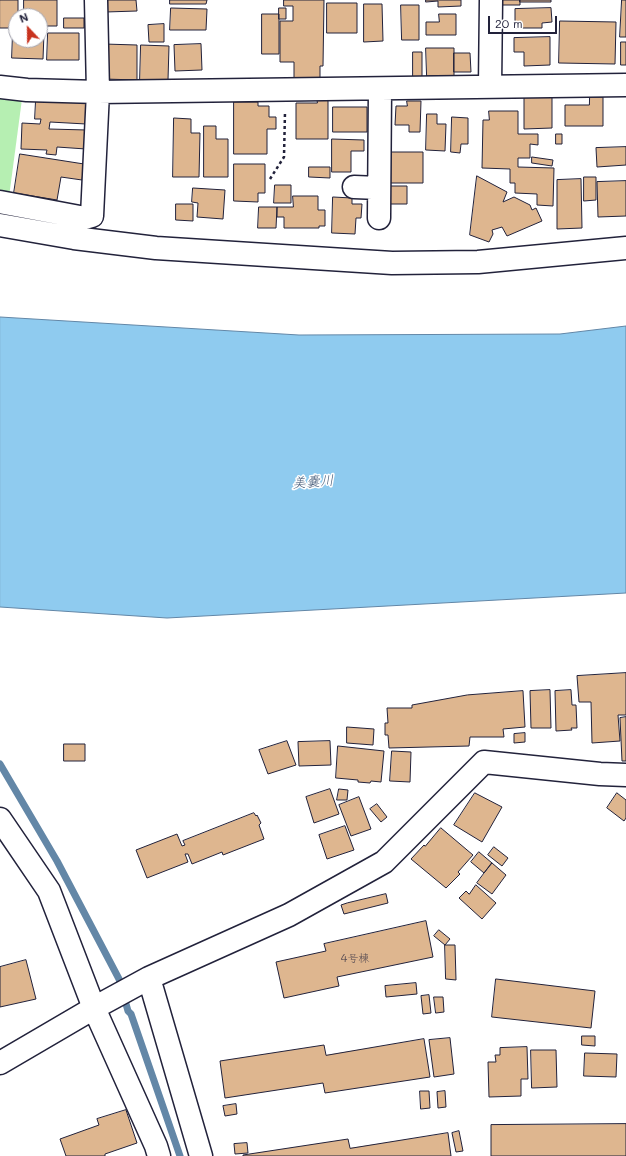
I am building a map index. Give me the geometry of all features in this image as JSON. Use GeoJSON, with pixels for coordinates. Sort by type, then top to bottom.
{"type":"FeatureCollection","features":[{"type":"Feature","properties":{"kind":"street"},"geometry":{"type":"LineString","coordinates":[[0,202],[84,218],[92,216],[98,92],[96,0]]}},
{"type":"Feature","properties":{"kind":"street"},"geometry":{"type":"LineString","coordinates":[[490,87],[491,0]]}},
{"type":"Feature","properties":{"kind":"street"},"geometry":{"type":"LineString","coordinates":[[0,88],[98,92],[626,85]]}},
{"type":"Feature","properties":{"kind":"street"},"geometry":{"type":"LineString","coordinates":[[379,218],[380,89]]}},
{"type":"Feature","properties":{"kind":"street"},"geometry":{"type":"LineString","coordinates":[[354,187],[379,188]]}},
{"type":"Feature","properties":{"kind":"street"},"geometry":{"type":"LineString","coordinates":[[0,225],[74,238],[156,248],[392,263],[478,262],[626,248]]}},
{"type":"Feature","properties":{"kind":"street"},"geometry":{"type":"LineString","coordinates":[[0,1063],[103,1003],[146,980],[288,915],[384,862],[484,762],[600,774],[626,775]]}},
{"type":"Feature","properties":{"kind":"street"},"geometry":{"type":"LineString","coordinates":[[0,819],[49,891],[103,1003],[159,1156]]}},
{"type":"Feature","properties":{"kind":"street"},"geometry":{"type":"LineString","coordinates":[[146,980],[201,1156]]}},
{"type":"Feature","properties":{"kind":"path"},"geometry":{"type":"LineString","coordinates":[[270,179],[284,157],[285,90]]}},
{"type":"Feature","properties":{"kind":"green space"},"geometry":{"type":"Polygon","coordinates":[[[0,97],[22,99],[9,197],[0,195],[0,97]]]}},
{"type":"Feature","properties":{"kind":"water","name":"美嚢川"},"geometry":{"type":"Polygon","coordinates":[[[0,317],[299,335],[560,334],[626,326],[626,593],[167,618],[0,607],[0,317]]]}},
{"type":"Feature","properties":{"kind":"building"},"geometry":{"type":"Polygon","coordinates":[[[0,0],[18,0],[18,8],[8,8],[8,28],[0,28],[0,0]]]}},
{"type":"Feature","properties":{"kind":"building"},"geometry":{"type":"Polygon","coordinates":[[[24,0],[57,0],[57,26],[48,26],[48,8],[24,8],[24,0]]]}},
{"type":"Feature","properties":{"kind":"building"},"geometry":{"type":"Polygon","coordinates":[[[105,0],[136,0],[137,11],[106,12],[105,0]]]}},
{"type":"Feature","properties":{"kind":"building"},"geometry":{"type":"Polygon","coordinates":[[[170,0],[207,0],[206,4],[170,4],[170,0]]]}},
{"type":"Feature","properties":{"kind":"building"},"geometry":{"type":"Polygon","coordinates":[[[284,0],[324,0],[323,66],[320,66],[320,79],[294,79],[294,62],[280,62],[280,21],[293,21],[293,6],[284,6],[284,0]]]}},
{"type":"Feature","properties":{"kind":"building"},"geometry":{"type":"Polygon","coordinates":[[[426,0],[461,0],[461,6],[438,7],[438,1],[426,2],[426,0]]]}},
{"type":"Feature","properties":{"kind":"building"},"geometry":{"type":"Polygon","coordinates":[[[502,0],[520,0],[520,5],[502,5],[502,0]]]}},
{"type":"Feature","properties":{"kind":"building"},"geometry":{"type":"Polygon","coordinates":[[[520,0],[551,0],[551,2],[520,2],[520,0]]]}},
{"type":"Feature","properties":{"kind":"building"},"geometry":{"type":"Polygon","coordinates":[[[622,0],[626,0],[626,37],[620,37],[622,0]]]}},
{"type":"Feature","properties":{"kind":"building"},"geometry":{"type":"Polygon","coordinates":[[[327,3],[357,3],[357,33],[327,33],[327,3]]]}},
{"type":"Feature","properties":{"kind":"building"},"geometry":{"type":"Polygon","coordinates":[[[364,4],[382,4],[383,41],[364,42],[364,4]]]}},
{"type":"Feature","properties":{"kind":"building"},"geometry":{"type":"Polygon","coordinates":[[[401,5],[419,5],[419,40],[402,40],[401,5]]]}},
{"type":"Feature","properties":{"kind":"building"},"geometry":{"type":"Polygon","coordinates":[[[171,8],[207,9],[206,30],[170,30],[171,8]]]}},
{"type":"Feature","properties":{"kind":"building"},"geometry":{"type":"Polygon","coordinates":[[[279,8],[286,8],[286,19],[279,19],[279,8]]]}},
{"type":"Feature","properties":{"kind":"building"},"geometry":{"type":"Polygon","coordinates":[[[551,8],[552,22],[542,23],[542,28],[515,28],[515,9],[551,8]]]}},
{"type":"Feature","properties":{"kind":"building"},"geometry":{"type":"Polygon","coordinates":[[[262,14],[279,14],[279,54],[262,54],[262,14]]]}},
{"type":"Feature","properties":{"kind":"building"},"geometry":{"type":"Polygon","coordinates":[[[439,14],[456,14],[456,35],[426,35],[426,22],[439,22],[439,14]]]}},
{"type":"Feature","properties":{"kind":"building"},"geometry":{"type":"Polygon","coordinates":[[[64,18],[84,18],[84,28],[64,28],[64,18]]]}},
{"type":"Feature","properties":{"kind":"building"},"geometry":{"type":"Polygon","coordinates":[[[560,21],[616,22],[615,64],[559,63],[560,21]]]}},
{"type":"Feature","properties":{"kind":"building"},"geometry":{"type":"Polygon","coordinates":[[[164,24],[164,42],[149,42],[148,25],[164,24]]]}},
{"type":"Feature","properties":{"kind":"building"},"geometry":{"type":"Polygon","coordinates":[[[48,33],[79,33],[79,60],[47,60],[48,33]]]}},
{"type":"Feature","properties":{"kind":"building"},"geometry":{"type":"Polygon","coordinates":[[[550,37],[550,65],[524,66],[524,52],[514,52],[514,38],[550,37]]]}},
{"type":"Feature","properties":{"kind":"building"},"geometry":{"type":"Polygon","coordinates":[[[621,42],[626,42],[626,65],[621,65],[621,42]]]}},
{"type":"Feature","properties":{"kind":"building"},"geometry":{"type":"Polygon","coordinates":[[[104,44],[137,45],[137,80],[104,79],[104,44]]]}},
{"type":"Feature","properties":{"kind":"building"},"geometry":{"type":"Polygon","coordinates":[[[201,44],[202,70],[175,71],[174,45],[201,44]]]}},
{"type":"Feature","properties":{"kind":"building"},"geometry":{"type":"Polygon","coordinates":[[[141,45],[169,46],[168,80],[140,80],[141,45]]]}},
{"type":"Feature","properties":{"kind":"building"},"geometry":{"type":"Polygon","coordinates":[[[12,48],[43,48],[43,59],[12,58],[12,48]]]}},
{"type":"Feature","properties":{"kind":"building"},"geometry":{"type":"Polygon","coordinates":[[[426,48],[454,48],[454,76],[427,76],[426,48]]]}},
{"type":"Feature","properties":{"kind":"building"},"geometry":{"type":"Polygon","coordinates":[[[413,52],[422,52],[422,77],[413,77],[413,52]]]}},
{"type":"Feature","properties":{"kind":"building"},"geometry":{"type":"Polygon","coordinates":[[[454,53],[470,53],[471,72],[454,72],[454,53]]]}},
{"type":"Feature","properties":{"kind":"building"},"geometry":{"type":"Polygon","coordinates":[[[317,97],[328,97],[328,139],[296,139],[296,103],[317,103],[317,97]]]}},
{"type":"Feature","properties":{"kind":"building"},"geometry":{"type":"Polygon","coordinates":[[[552,97],[552,128],[524,129],[524,98],[552,97]]]}},
{"type":"Feature","properties":{"kind":"building"},"geometry":{"type":"Polygon","coordinates":[[[590,97],[603,97],[603,126],[565,126],[565,105],[589,105],[590,97]]]}},
{"type":"Feature","properties":{"kind":"building"},"geometry":{"type":"Polygon","coordinates":[[[36,100],[87,102],[86,124],[50,122],[49,129],[87,130],[86,149],[57,147],[56,155],[46,154],[47,150],[21,149],[22,123],[40,124],[41,119],[35,119],[36,100]]]}},
{"type":"Feature","properties":{"kind":"building"},"geometry":{"type":"Polygon","coordinates":[[[407,101],[421,101],[420,132],[409,132],[409,125],[395,125],[396,106],[407,106],[407,101]]]}},
{"type":"Feature","properties":{"kind":"building"},"geometry":{"type":"Polygon","coordinates":[[[234,102],[258,102],[258,106],[269,106],[269,117],[276,117],[276,129],[267,129],[267,154],[234,154],[234,102]]]}},
{"type":"Feature","properties":{"kind":"building"},"geometry":{"type":"Polygon","coordinates":[[[333,107],[367,107],[367,132],[333,132],[333,107]]]}},
{"type":"Feature","properties":{"kind":"building"},"geometry":{"type":"Polygon","coordinates":[[[489,111],[518,111],[518,134],[538,134],[538,145],[530,144],[530,158],[518,158],[518,167],[554,168],[553,206],[537,205],[537,194],[515,193],[515,183],[510,183],[510,169],[482,168],[483,120],[489,120],[489,111]]]}},
{"type":"Feature","properties":{"kind":"building"},"geometry":{"type":"Polygon","coordinates":[[[427,114],[437,114],[437,124],[446,124],[445,151],[426,150],[427,114]]]}},
{"type":"Feature","properties":{"kind":"building"},"geometry":{"type":"Polygon","coordinates":[[[452,117],[468,118],[468,144],[461,144],[460,153],[451,152],[452,117]]]}},
{"type":"Feature","properties":{"kind":"building"},"geometry":{"type":"Polygon","coordinates":[[[174,118],[191,119],[191,133],[200,133],[199,177],[173,177],[174,118]]]}},
{"type":"Feature","properties":{"kind":"building"},"geometry":{"type":"Polygon","coordinates":[[[204,126],[216,126],[216,139],[228,139],[228,177],[204,177],[204,126]]]}},
{"type":"Feature","properties":{"kind":"building"},"geometry":{"type":"Polygon","coordinates":[[[556,134],[562,134],[562,144],[556,144],[556,134]]]}},
{"type":"Feature","properties":{"kind":"building"},"geometry":{"type":"Polygon","coordinates":[[[332,139],[364,140],[364,151],[351,151],[351,172],[332,172],[332,139]]]}},
{"type":"Feature","properties":{"kind":"building"},"geometry":{"type":"Polygon","coordinates":[[[626,147],[626,165],[597,167],[596,148],[626,147]]]}},
{"type":"Feature","properties":{"kind":"building"},"geometry":{"type":"Polygon","coordinates":[[[391,152],[423,152],[423,183],[391,183],[391,152]]]}},
{"type":"Feature","properties":{"kind":"building"},"geometry":{"type":"Polygon","coordinates":[[[20,154],[84,164],[82,180],[61,177],[57,200],[14,193],[20,154]]]}},
{"type":"Feature","properties":{"kind":"building"},"geometry":{"type":"Polygon","coordinates":[[[532,157],[553,160],[552,166],[532,163],[532,157]]]}},
{"type":"Feature","properties":{"kind":"building"},"geometry":{"type":"Polygon","coordinates":[[[234,164],[265,164],[265,193],[258,193],[258,202],[234,201],[234,164]]]}},
{"type":"Feature","properties":{"kind":"building"},"geometry":{"type":"Polygon","coordinates":[[[309,167],[330,167],[330,178],[309,177],[309,167]]]}},
{"type":"Feature","properties":{"kind":"building"},"geometry":{"type":"Polygon","coordinates":[[[477,176],[507,192],[503,202],[514,197],[530,205],[532,210],[536,208],[542,221],[507,236],[502,227],[492,230],[493,234],[489,242],[470,235],[477,176]]]}},
{"type":"Feature","properties":{"kind":"building"},"geometry":{"type":"Polygon","coordinates":[[[584,177],[596,177],[596,200],[584,201],[584,177]]]}},
{"type":"Feature","properties":{"kind":"building"},"geometry":{"type":"Polygon","coordinates":[[[581,179],[582,228],[557,229],[557,180],[581,179]]]}},
{"type":"Feature","properties":{"kind":"building"},"geometry":{"type":"Polygon","coordinates":[[[626,181],[626,216],[598,217],[597,182],[626,181]]]}},
{"type":"Feature","properties":{"kind":"building"},"geometry":{"type":"Polygon","coordinates":[[[275,185],[291,185],[291,203],[274,203],[275,185]]]}},
{"type":"Feature","properties":{"kind":"building"},"geometry":{"type":"Polygon","coordinates":[[[389,186],[407,186],[407,204],[389,204],[389,186]]]}},
{"type":"Feature","properties":{"kind":"building"},"geometry":{"type":"Polygon","coordinates":[[[193,188],[225,190],[223,219],[197,217],[198,203],[192,202],[193,188]]]}},
{"type":"Feature","properties":{"kind":"building"},"geometry":{"type":"Polygon","coordinates":[[[293,196],[318,196],[318,210],[325,210],[325,226],[319,226],[319,228],[284,228],[284,217],[277,217],[277,207],[293,207],[293,196]]]}},
{"type":"Feature","properties":{"kind":"building"},"geometry":{"type":"Polygon","coordinates":[[[333,197],[352,198],[352,204],[362,204],[361,218],[356,218],[355,234],[332,233],[333,197]]]}},
{"type":"Feature","properties":{"kind":"building"},"geometry":{"type":"Polygon","coordinates":[[[176,204],[193,204],[193,221],[176,220],[176,204]]]}},
{"type":"Feature","properties":{"kind":"building"},"geometry":{"type":"Polygon","coordinates":[[[259,207],[277,207],[276,228],[258,228],[259,207]]]}},
{"type":"Feature","properties":{"kind":"building"},"geometry":{"type":"Polygon","coordinates":[[[626,673],[626,715],[618,715],[620,741],[592,743],[591,702],[579,702],[577,676],[626,673]]]}},
{"type":"Feature","properties":{"kind":"building"},"geometry":{"type":"Polygon","coordinates":[[[550,690],[551,728],[531,728],[530,691],[550,690]]]}},
{"type":"Feature","properties":{"kind":"building"},"geometry":{"type":"Polygon","coordinates":[[[571,690],[572,705],[576,705],[577,728],[571,728],[572,730],[556,731],[555,691],[571,690]]]}},
{"type":"Feature","properties":{"kind":"building"},"geometry":{"type":"Polygon","coordinates":[[[523,691],[525,727],[503,729],[504,737],[470,737],[469,746],[389,748],[388,735],[385,735],[385,723],[388,723],[387,708],[412,708],[412,705],[467,695],[523,691]]]}},
{"type":"Feature","properties":{"kind":"building"},"geometry":{"type":"Polygon","coordinates":[[[626,717],[626,761],[622,761],[620,718],[626,717]]]}},
{"type":"Feature","properties":{"kind":"building"},"geometry":{"type":"Polygon","coordinates":[[[347,727],[374,729],[373,745],[347,743],[347,727]]]}},
{"type":"Feature","properties":{"kind":"building"},"geometry":{"type":"Polygon","coordinates":[[[525,733],[525,742],[514,743],[514,734],[525,733]]]}},
{"type":"Feature","properties":{"kind":"building"},"geometry":{"type":"Polygon","coordinates":[[[287,741],[296,765],[268,774],[259,750],[287,741]]]}},
{"type":"Feature","properties":{"kind":"building"},"geometry":{"type":"Polygon","coordinates":[[[330,741],[331,765],[299,766],[298,742],[330,741]]]}},
{"type":"Feature","properties":{"kind":"building"},"geometry":{"type":"Polygon","coordinates":[[[64,744],[85,744],[85,761],[64,761],[64,744]]]}},
{"type":"Feature","properties":{"kind":"building"},"geometry":{"type":"Polygon","coordinates":[[[338,746],[384,751],[381,782],[358,782],[358,780],[336,778],[338,746]]]}},
{"type":"Feature","properties":{"kind":"building"},"geometry":{"type":"Polygon","coordinates":[[[392,751],[411,752],[410,782],[390,781],[392,751]]]}},
{"type":"Feature","properties":{"kind":"building"},"geometry":{"type":"Polygon","coordinates":[[[330,789],[339,814],[314,823],[306,797],[330,789]]]}},
{"type":"Feature","properties":{"kind":"building"},"geometry":{"type":"Polygon","coordinates":[[[339,789],[348,790],[347,800],[337,800],[339,789]]]}},
{"type":"Feature","properties":{"kind":"building"},"geometry":{"type":"Polygon","coordinates":[[[475,793],[502,807],[482,842],[454,825],[475,793]]]}},
{"type":"Feature","properties":{"kind":"building"},"geometry":{"type":"Polygon","coordinates":[[[617,793],[626,800],[626,818],[624,821],[607,808],[617,793]]]}},
{"type":"Feature","properties":{"kind":"building"},"geometry":{"type":"Polygon","coordinates":[[[359,797],[371,829],[351,836],[339,805],[359,797]]]}},
{"type":"Feature","properties":{"kind":"building"},"geometry":{"type":"Polygon","coordinates":[[[377,804],[387,817],[381,822],[370,809],[377,804]]]}},
{"type":"Feature","properties":{"kind":"building"},"geometry":{"type":"Polygon","coordinates":[[[254,813],[256,816],[257,815],[261,823],[259,825],[264,839],[223,855],[222,852],[192,864],[188,854],[185,854],[188,862],[147,878],[136,850],[177,834],[182,846],[185,845],[183,841],[254,813]]]}},
{"type":"Feature","properties":{"kind":"building"},"geometry":{"type":"Polygon","coordinates":[[[345,826],[354,850],[327,859],[319,835],[345,826]]]}},
{"type":"Feature","properties":{"kind":"building"},"geometry":{"type":"Polygon","coordinates":[[[441,828],[473,855],[458,872],[460,874],[446,888],[411,859],[441,828]]]}},
{"type":"Feature","properties":{"kind":"building"},"geometry":{"type":"Polygon","coordinates":[[[494,847],[508,858],[502,866],[488,855],[494,847]]]}},
{"type":"Feature","properties":{"kind":"building"},"geometry":{"type":"Polygon","coordinates":[[[479,852],[492,863],[484,873],[471,862],[479,852]]]}},
{"type":"Feature","properties":{"kind":"building"},"geometry":{"type":"Polygon","coordinates":[[[492,863],[506,875],[492,894],[477,883],[492,863]]]}},
{"type":"Feature","properties":{"kind":"building"},"geometry":{"type":"Polygon","coordinates":[[[476,885],[496,903],[482,919],[459,898],[466,891],[469,894],[476,885]]]}},
{"type":"Feature","properties":{"kind":"building"},"geometry":{"type":"Polygon","coordinates":[[[386,894],[388,903],[344,914],[341,905],[386,894]]]}},
{"type":"Feature","properties":{"kind":"building"},"geometry":{"type":"Polygon","coordinates":[[[426,921],[433,957],[337,977],[339,986],[284,998],[276,962],[326,951],[324,944],[426,921]]]}},
{"type":"Feature","properties":{"kind":"building"},"geometry":{"type":"Polygon","coordinates":[[[439,930],[450,939],[445,945],[434,936],[439,930]]]}},
{"type":"Feature","properties":{"kind":"building"},"geometry":{"type":"Polygon","coordinates":[[[445,945],[455,945],[456,980],[446,979],[445,945]]]}},
{"type":"Feature","properties":{"kind":"building"},"geometry":{"type":"Polygon","coordinates":[[[26,960],[36,999],[0,1007],[0,967],[26,960]]]}},
{"type":"Feature","properties":{"kind":"building"},"geometry":{"type":"Polygon","coordinates":[[[496,979],[595,991],[591,1028],[492,1017],[496,979]]]}},
{"type":"Feature","properties":{"kind":"building"},"geometry":{"type":"Polygon","coordinates":[[[416,983],[417,994],[386,997],[385,986],[416,983]]]}},
{"type":"Feature","properties":{"kind":"building"},"geometry":{"type":"Polygon","coordinates":[[[429,995],[431,1013],[423,1014],[421,996],[429,995]]]}},
{"type":"Feature","properties":{"kind":"building"},"geometry":{"type":"Polygon","coordinates":[[[434,997],[443,997],[444,1012],[436,1013],[434,997]]]}},
{"type":"Feature","properties":{"kind":"building"},"geometry":{"type":"Polygon","coordinates":[[[582,1036],[595,1036],[595,1046],[582,1045],[582,1036]]]}},
{"type":"Feature","properties":{"kind":"building"},"geometry":{"type":"Polygon","coordinates":[[[450,1038],[454,1074],[434,1077],[429,1040],[450,1038]]]}},
{"type":"Feature","properties":{"kind":"building"},"geometry":{"type":"Polygon","coordinates":[[[424,1039],[430,1077],[325,1093],[323,1083],[225,1098],[220,1061],[324,1045],[326,1055],[424,1039]]]}},
{"type":"Feature","properties":{"kind":"building"},"geometry":{"type":"Polygon","coordinates":[[[527,1047],[528,1079],[521,1079],[521,1096],[489,1097],[488,1062],[496,1062],[495,1055],[500,1055],[500,1048],[527,1047]]]}},
{"type":"Feature","properties":{"kind":"building"},"geometry":{"type":"Polygon","coordinates":[[[531,1050],[556,1050],[557,1087],[532,1088],[531,1050]]]}},
{"type":"Feature","properties":{"kind":"building"},"geometry":{"type":"Polygon","coordinates":[[[585,1053],[617,1054],[616,1077],[584,1076],[585,1053]]]}},
{"type":"Feature","properties":{"kind":"building"},"geometry":{"type":"Polygon","coordinates":[[[420,1091],[429,1091],[430,1108],[421,1109],[420,1091]]]}},
{"type":"Feature","properties":{"kind":"building"},"geometry":{"type":"Polygon","coordinates":[[[445,1091],[446,1107],[438,1108],[437,1092],[445,1091]]]}},
{"type":"Feature","properties":{"kind":"building"},"geometry":{"type":"Polygon","coordinates":[[[236,1104],[237,1114],[225,1116],[223,1106],[236,1104]]]}},
{"type":"Feature","properties":{"kind":"building"},"geometry":{"type":"Polygon","coordinates":[[[126,1110],[137,1143],[105,1154],[105,1156],[66,1156],[60,1139],[99,1125],[97,1119],[126,1110]]]}},
{"type":"Feature","properties":{"kind":"building"},"geometry":{"type":"Polygon","coordinates":[[[626,1124],[626,1156],[491,1156],[491,1125],[626,1124]]]}},
{"type":"Feature","properties":{"kind":"building"},"geometry":{"type":"Polygon","coordinates":[[[459,1131],[463,1151],[456,1152],[452,1133],[459,1131]]]}},
{"type":"Feature","properties":{"kind":"building"},"geometry":{"type":"Polygon","coordinates":[[[448,1133],[451,1156],[243,1156],[348,1139],[350,1148],[448,1133]]]}},
{"type":"Feature","properties":{"kind":"building"},"geometry":{"type":"Polygon","coordinates":[[[247,1143],[248,1153],[235,1154],[234,1144],[247,1143]]]}},
{"type":"Feature","properties":{"kind":"waterway"},"geometry":{"type":"LineString","coordinates":[[0,764],[57,861],[119,979],[128,1011],[131,1014],[180,1156]]}}]}
